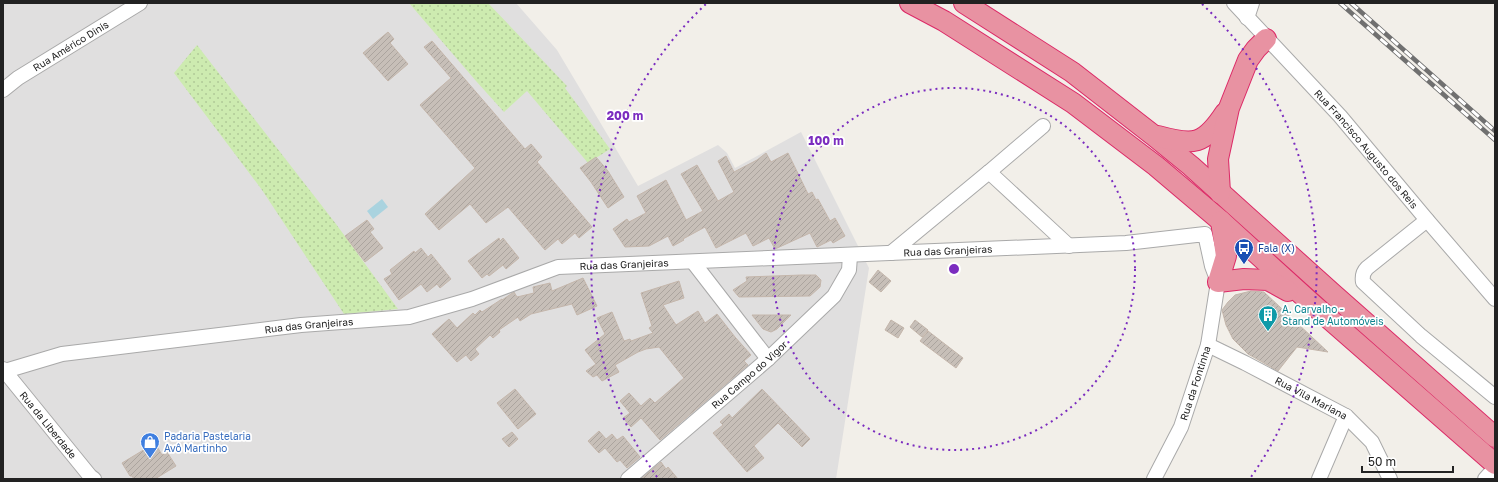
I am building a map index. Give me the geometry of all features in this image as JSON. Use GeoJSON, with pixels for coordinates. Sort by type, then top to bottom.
{"type":"FeatureCollection","features":[{"type":"Feature","properties":{"kind":"highway"},"geometry":{"type":"LineString","coordinates":[[910,3],[944,21],[1073,103],[1156,166],[1221,221],[1310,302],[1495,464]]}},
{"type":"Feature","properties":{"kind":"highway"},"geometry":{"type":"LineString","coordinates":[[964,3],[1072,72],[1191,166],[1495,437]]}},
{"type":"Feature","properties":{"kind":"highway"},"geometry":{"type":"LineString","coordinates":[[1153,135],[1176,141],[1194,142],[1206,137],[1215,129],[1228,108],[1248,60],[1266,39]]}},
{"type":"Feature","properties":{"kind":"highway"},"geometry":{"type":"LineString","coordinates":[[1220,193],[1218,159],[1228,108]]}},
{"type":"Feature","properties":{"kind":"highway"},"geometry":{"type":"LineString","coordinates":[[1221,221],[1226,256],[1218,282],[1244,279],[1268,280],[1310,302]]}},
{"type":"Feature","properties":{"kind":"street","name":"Rua Américo Dinis"},"geometry":{"type":"LineString","coordinates":[[3,90],[18,78],[140,3]]}},
{"type":"Feature","properties":{"kind":"street","name":"Rua Francisco Augusto dos Reis"},"geometry":{"type":"LineString","coordinates":[[1234,3],[1266,39],[1340,116],[1495,299]]}},
{"type":"Feature","properties":{"kind":"street"},"geometry":{"type":"LineString","coordinates":[[1247,18],[1252,3]]}},
{"type":"Feature","properties":{"kind":"street"},"geometry":{"type":"LineString","coordinates":[[891,253],[990,172],[1043,126]]}},
{"type":"Feature","properties":{"kind":"street"},"geometry":{"type":"LineString","coordinates":[[990,172],[1069,246]]}},
{"type":"Feature","properties":{"kind":"street"},"geometry":{"type":"LineString","coordinates":[[1427,220],[1367,268],[1362,277],[1363,282],[1421,336],[1495,398]]}},
{"type":"Feature","properties":{"kind":"street","name":"Rua das Granjeiras"},"geometry":{"type":"LineString","coordinates":[[4,370],[62,354],[301,325],[409,317],[472,299],[558,267],[1069,246],[1126,243],[1205,234],[1212,266],[1218,282]]}},
{"type":"Feature","properties":{"kind":"street","name":"Rua Campo do Vigor"},"geometry":{"type":"LineString","coordinates":[[628,479],[768,359],[834,296],[849,270],[850,256]]}},
{"type":"Feature","properties":{"kind":"street"},"geometry":{"type":"LineString","coordinates":[[693,262],[768,359]]}},
{"type":"Feature","properties":{"kind":"street","name":"Rua da Fontinha"},"geometry":{"type":"LineString","coordinates":[[1154,479],[1181,427],[1208,345],[1218,282]]}},
{"type":"Feature","properties":{"kind":"street","name":"Rua Vila Mariana"},"geometry":{"type":"LineString","coordinates":[[1208,345],[1346,416],[1372,442],[1390,479]]}},
{"type":"Feature","properties":{"kind":"street","name":"Rua da Liberdade"},"geometry":{"type":"LineString","coordinates":[[4,370],[94,479]]}},
{"type":"Feature","properties":{"kind":"street"},"geometry":{"type":"LineString","coordinates":[[1319,479],[1346,416]]}},
{"type":"Feature","properties":{"kind":"street"},"geometry":{"type":"LineString","coordinates":[[1485,479],[1495,468]]}},
{"type":"Feature","properties":{"kind":"shaded area"},"geometry":{"type":"Polygon","coordinates":[[[3,3],[516,3],[557,50],[638,186],[718,145],[727,153],[735,168],[801,132],[869,268],[836,479],[3,479],[3,3]]]}},
{"type":"Feature","properties":{"kind":"green space"},"geometry":{"type":"Polygon","coordinates":[[[409,3],[488,3],[567,86],[565,88],[610,149],[588,163],[527,91],[504,112],[409,3]]]}},
{"type":"Feature","properties":{"kind":"green space"},"geometry":{"type":"Polygon","coordinates":[[[197,45],[336,224],[398,309],[344,314],[262,190],[174,73],[197,45]]]}},
{"type":"Feature","properties":{"kind":"water"},"geometry":{"type":"Polygon","coordinates":[[[382,199],[388,207],[373,219],[367,211],[382,199]]]}},
{"type":"Feature","properties":{"kind":"building"},"geometry":{"type":"Polygon","coordinates":[[[388,32],[394,39],[390,43],[408,64],[388,81],[363,53],[388,32]]]}},
{"type":"Feature","properties":{"kind":"building"},"geometry":{"type":"Polygon","coordinates":[[[432,41],[525,149],[531,144],[542,157],[537,162],[592,227],[579,238],[575,233],[562,244],[558,239],[545,250],[508,207],[486,223],[470,204],[439,230],[425,214],[475,168],[420,105],[451,78],[424,47],[432,41]]]}},
{"type":"Feature","properties":{"kind":"building"},"geometry":{"type":"Polygon","coordinates":[[[766,153],[771,162],[788,153],[808,194],[812,192],[816,200],[818,199],[830,221],[835,218],[845,236],[833,243],[831,240],[817,247],[810,233],[775,249],[769,238],[753,246],[746,233],[716,248],[705,227],[673,246],[668,236],[649,246],[625,247],[613,229],[627,219],[629,222],[646,213],[637,196],[666,180],[686,220],[703,211],[681,174],[697,165],[718,201],[734,192],[718,161],[726,156],[734,172],[757,160],[766,153]]]}},
{"type":"Feature","properties":{"kind":"building"},"geometry":{"type":"Polygon","coordinates":[[[596,157],[608,171],[624,197],[608,208],[580,168],[596,157]]]}},
{"type":"Feature","properties":{"kind":"building"},"geometry":{"type":"Polygon","coordinates":[[[367,220],[374,229],[370,232],[383,248],[365,262],[345,236],[367,220]]]}},
{"type":"Feature","properties":{"kind":"building"},"geometry":{"type":"Polygon","coordinates":[[[499,238],[500,241],[503,238],[519,258],[506,269],[503,265],[489,276],[487,274],[482,278],[468,261],[499,238]]]}},
{"type":"Feature","properties":{"kind":"building"},"geometry":{"type":"Polygon","coordinates":[[[421,248],[428,257],[431,254],[451,279],[440,288],[437,284],[427,292],[421,284],[399,300],[384,279],[392,274],[390,270],[414,251],[415,253],[421,248]]]}},
{"type":"Feature","properties":{"kind":"building"},"geometry":{"type":"Polygon","coordinates":[[[878,270],[891,281],[881,292],[869,282],[878,270]]]}},
{"type":"Feature","properties":{"kind":"building"},"geometry":{"type":"Polygon","coordinates":[[[816,275],[821,280],[820,287],[810,296],[739,297],[733,290],[747,281],[746,277],[816,275]]]}},
{"type":"Feature","properties":{"kind":"building"},"geometry":{"type":"Polygon","coordinates":[[[583,278],[597,306],[577,315],[572,304],[531,314],[520,321],[518,317],[499,330],[500,332],[493,338],[490,335],[475,349],[479,354],[471,361],[466,355],[457,362],[432,334],[449,319],[457,328],[473,313],[475,315],[480,310],[482,312],[514,292],[517,297],[534,293],[533,287],[550,283],[552,291],[583,278]]]}},
{"type":"Feature","properties":{"kind":"building"},"geometry":{"type":"Polygon","coordinates":[[[679,281],[684,298],[663,305],[676,325],[698,311],[705,323],[717,314],[751,355],[744,361],[748,365],[660,440],[641,418],[631,427],[623,418],[630,413],[620,401],[629,393],[641,406],[650,398],[655,403],[684,378],[659,347],[638,352],[615,365],[619,372],[602,381],[597,375],[593,377],[586,371],[596,364],[585,350],[605,334],[597,318],[612,312],[624,341],[630,339],[631,341],[653,333],[649,328],[652,326],[641,293],[679,281]]]}},
{"type":"Feature","properties":{"kind":"building","name":"A. Carvalho - Stand de Automóveis"},"geometry":{"type":"Polygon","coordinates":[[[1251,291],[1264,292],[1328,352],[1297,347],[1278,371],[1248,354],[1233,339],[1226,325],[1222,310],[1235,295],[1251,291]]]}},
{"type":"Feature","properties":{"kind":"building"},"geometry":{"type":"Polygon","coordinates":[[[752,315],[791,315],[777,329],[771,332],[763,329],[752,315]]]}},
{"type":"Feature","properties":{"kind":"building"},"geometry":{"type":"Polygon","coordinates":[[[891,320],[904,328],[898,338],[885,330],[891,320]]]}},
{"type":"Feature","properties":{"kind":"building"},"geometry":{"type":"Polygon","coordinates":[[[915,320],[928,330],[922,337],[910,327],[915,320]]]}},
{"type":"Feature","properties":{"kind":"building"},"geometry":{"type":"Polygon","coordinates":[[[928,331],[963,358],[956,368],[920,341],[928,331]]]}},
{"type":"Feature","properties":{"kind":"building"},"geometry":{"type":"Polygon","coordinates":[[[515,389],[536,414],[518,429],[497,403],[515,389]]]}},
{"type":"Feature","properties":{"kind":"building"},"geometry":{"type":"Polygon","coordinates":[[[762,389],[810,439],[802,447],[778,423],[754,446],[764,458],[747,472],[713,433],[723,425],[720,422],[729,414],[732,418],[762,389]]]}},
{"type":"Feature","properties":{"kind":"building"},"geometry":{"type":"Polygon","coordinates":[[[599,431],[606,439],[612,434],[617,440],[623,436],[640,457],[627,468],[620,460],[617,462],[605,448],[599,453],[588,441],[599,431]]]}},
{"type":"Feature","properties":{"kind":"building"},"geometry":{"type":"Polygon","coordinates":[[[512,432],[518,439],[509,447],[502,439],[512,432]]]}},
{"type":"Feature","properties":{"kind":"building","name":"Padaria Pastelaria Avô Martinho"},"geometry":{"type":"Polygon","coordinates":[[[155,443],[162,455],[167,452],[176,466],[155,479],[134,479],[130,476],[122,463],[155,443]]]}},
{"type":"Feature","properties":{"kind":"building"},"geometry":{"type":"Polygon","coordinates":[[[661,462],[666,469],[668,467],[678,479],[641,479],[661,462]]]}},
{"type":"Feature","properties":{"kind":"railway"},"geometry":{"type":"LineString","coordinates":[[1340,3],[1495,140]]}},
{"type":"Feature","properties":{"kind":"railway"},"geometry":{"type":"LineString","coordinates":[[1351,3],[1495,131]]}},
{"type":"Feature","properties":{"kind":"place","name":"Fala (X)"},"geometry":{"type":"Point","coordinates":[1244,265]}},
{"type":"Feature","properties":{"kind":"place","name":"A. Carvalho - Stand de Automóveis"},"geometry":{"type":"Point","coordinates":[1268,332]}},
{"type":"Feature","properties":{"kind":"place","name":"Padaria Pastelaria Avô Martinho"},"geometry":{"type":"Point","coordinates":[150,459]}}]}
